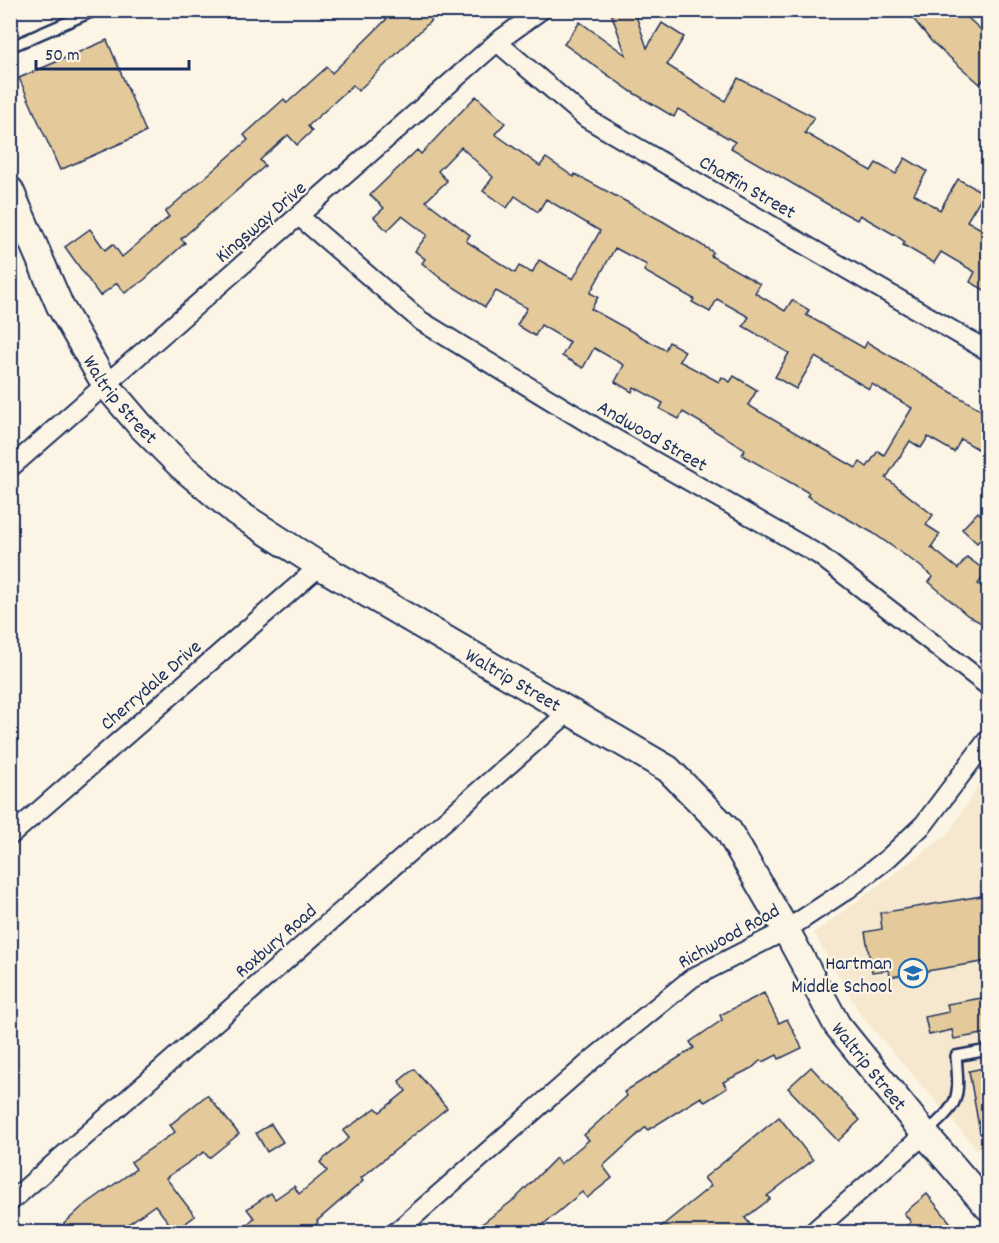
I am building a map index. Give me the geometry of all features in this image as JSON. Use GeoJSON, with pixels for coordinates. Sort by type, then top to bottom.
{"type":"FeatureCollection","features":[{"type":"Feature","properties":{"kind":"street","name":"Kingsway Drive"},"geometry":{"type":"LineString","coordinates":[[10,468],[300,217],[497,42],[541,10]]}},
{"type":"Feature","properties":{"kind":"street","name":"Chaffin Street"},"geometry":{"type":"LineString","coordinates":[[497,42],[586,118],[988,351]]}},
{"type":"Feature","properties":{"kind":"street","name":"Waltrip Street"},"geometry":{"type":"LineString","coordinates":[[10,190],[60,306],[105,384],[140,425],[181,466],[236,512],[320,566],[668,769],[728,830],[786,930],[837,1025],[925,1134],[988,1207]]}},
{"type":"Feature","properties":{"kind":"street","name":"Andwood Street"},"geometry":{"type":"LineString","coordinates":[[300,217],[422,321],[603,432],[819,555],[988,686]]}},
{"type":"Feature","properties":{"kind":"street","name":"Cherrydale Drive"},"geometry":{"type":"LineString","coordinates":[[10,836],[320,566]]}},
{"type":"Feature","properties":{"kind":"street","name":"Roxbury Road"},"geometry":{"type":"LineString","coordinates":[[10,1203],[569,712]]}},
{"type":"Feature","properties":{"kind":"street","name":"Richwood Road"},"geometry":{"type":"LineString","coordinates":[[396,1233],[593,1059],[692,978],[786,930],[848,889],[887,859],[924,824],[988,739]]}},
{"type":"Feature","properties":{"kind":"street"},"geometry":{"type":"LineString","coordinates":[[813,1233],[925,1134]]}},
{"type":"Feature","properties":{"kind":"lane"},"geometry":{"type":"LineString","coordinates":[[10,47],[91,12]]}},
{"type":"Feature","properties":{"kind":"lane"},"geometry":{"type":"LineString","coordinates":[[925,1134],[950,1112],[959,1092],[956,1056],[988,1050]]}},
{"type":"Feature","properties":{"kind":"shaded area","name":"Hartman Middle School"},"geometry":{"type":"Polygon","coordinates":[[[988,770],[988,1162],[860,1014],[814,933],[948,834],[988,770]]]}},
{"type":"Feature","properties":{"kind":"building"},"geometry":{"type":"Polygon","coordinates":[[[396,10],[442,10],[358,91],[353,85],[308,126],[312,131],[297,145],[288,135],[260,160],[265,166],[181,239],[185,243],[144,280],[125,293],[117,283],[100,296],[65,247],[90,229],[105,250],[113,244],[122,257],[169,217],[165,212],[248,140],[244,135],[284,99],[287,103],[327,67],[332,73],[396,10]]]}},
{"type":"Feature","properties":{"kind":"building"},"geometry":{"type":"Polygon","coordinates":[[[610,10],[634,10],[647,48],[662,23],[684,37],[667,65],[725,101],[738,78],[814,117],[805,133],[871,171],[876,163],[896,174],[905,158],[927,171],[914,194],[940,210],[958,179],[984,193],[967,221],[988,233],[988,292],[970,282],[975,272],[941,252],[934,263],[903,245],[905,242],[895,235],[860,215],[857,220],[731,148],[735,142],[678,109],[674,117],[632,92],[564,44],[580,22],[626,55],[610,10]]]}},
{"type":"Feature","properties":{"kind":"building"},"geometry":{"type":"Polygon","coordinates":[[[906,10],[959,10],[988,36],[988,74],[980,84],[932,42],[906,10]]]}},
{"type":"Feature","properties":{"kind":"building"},"geometry":{"type":"Polygon","coordinates":[[[107,40],[146,132],[60,170],[19,78],[107,40]]]}},
{"type":"Feature","properties":{"kind":"building"},"geometry":{"type":"Polygon","coordinates":[[[476,96],[505,123],[495,134],[540,166],[546,158],[574,177],[575,174],[664,222],[713,252],[711,256],[760,284],[755,293],[785,311],[792,300],[809,310],[806,315],[864,348],[867,342],[988,414],[988,455],[961,439],[954,452],[928,437],[921,448],[910,441],[886,478],[933,515],[926,525],[940,534],[931,547],[958,569],[967,557],[987,572],[978,584],[988,590],[988,627],[967,615],[929,582],[933,577],[920,566],[873,533],[807,496],[809,493],[742,455],[745,449],[683,412],[679,419],[660,409],[663,403],[634,387],[632,392],[615,382],[624,365],[594,348],[583,368],[562,356],[570,342],[541,325],[535,336],[517,325],[527,308],[496,291],[485,307],[444,281],[422,263],[425,259],[415,251],[427,235],[402,216],[387,231],[374,217],[384,208],[370,195],[417,150],[421,154],[476,96]],[[461,147],[438,171],[447,181],[426,201],[470,235],[466,241],[515,273],[519,266],[532,273],[539,260],[573,279],[600,231],[546,199],[538,212],[515,196],[507,208],[483,191],[493,177],[461,147]],[[615,248],[590,293],[598,297],[591,309],[665,350],[669,342],[685,351],[679,361],[719,382],[722,377],[730,382],[734,376],[757,390],[748,405],[856,468],[860,462],[867,467],[878,451],[884,455],[912,408],[872,384],[869,389],[815,357],[796,389],[775,377],[789,353],[743,326],[749,317],[717,299],[710,312],[692,302],[694,299],[644,271],[647,265],[615,248]]]}},
{"type":"Feature","properties":{"kind":"building"},"geometry":{"type":"Polygon","coordinates":[[[978,512],[988,522],[988,531],[977,543],[962,529],[978,512]]]}},
{"type":"Feature","properties":{"kind":"building"},"geometry":{"type":"Polygon","coordinates":[[[988,895],[988,961],[890,977],[889,970],[872,972],[865,932],[882,929],[880,913],[988,895]]]}},
{"type":"Feature","properties":{"kind":"building"},"geometry":{"type":"Polygon","coordinates":[[[764,993],[779,1023],[787,1019],[802,1048],[779,1059],[777,1055],[763,1062],[761,1060],[752,1068],[723,1082],[727,1088],[705,1102],[701,1097],[648,1130],[646,1127],[603,1166],[612,1178],[587,1198],[582,1192],[533,1233],[470,1233],[516,1198],[556,1158],[560,1164],[589,1140],[584,1135],[627,1096],[624,1092],[694,1048],[690,1042],[722,1020],[720,1015],[764,993]]]}},
{"type":"Feature","properties":{"kind":"building"},"geometry":{"type":"Polygon","coordinates":[[[988,997],[988,1033],[954,1039],[952,1030],[929,1035],[925,1017],[949,1012],[947,1004],[988,997]]]}},
{"type":"Feature","properties":{"kind":"building"},"geometry":{"type":"Polygon","coordinates":[[[811,1067],[860,1120],[838,1141],[788,1088],[811,1067]]]}},
{"type":"Feature","properties":{"kind":"building"},"geometry":{"type":"Polygon","coordinates":[[[988,1067],[988,1132],[980,1133],[969,1071],[988,1067]]]}},
{"type":"Feature","properties":{"kind":"building"},"geometry":{"type":"Polygon","coordinates":[[[414,1069],[447,1108],[361,1178],[363,1181],[317,1221],[318,1223],[303,1233],[238,1233],[254,1218],[247,1209],[271,1193],[275,1199],[294,1186],[299,1194],[327,1171],[320,1162],[349,1138],[343,1131],[376,1108],[380,1112],[406,1091],[399,1081],[414,1069]]]}},
{"type":"Feature","properties":{"kind":"building"},"geometry":{"type":"Polygon","coordinates":[[[207,1095],[239,1134],[209,1158],[204,1152],[166,1178],[195,1216],[175,1231],[155,1205],[127,1225],[132,1233],[54,1233],[82,1207],[136,1169],[131,1162],[175,1132],[170,1125],[207,1095]]]}},
{"type":"Feature","properties":{"kind":"building"},"geometry":{"type":"Polygon","coordinates":[[[779,1117],[813,1160],[767,1196],[770,1199],[745,1218],[757,1233],[653,1233],[711,1186],[704,1178],[779,1117]]]}},
{"type":"Feature","properties":{"kind":"building"},"geometry":{"type":"Polygon","coordinates":[[[271,1124],[283,1142],[267,1152],[256,1133],[271,1124]]]}},
{"type":"Feature","properties":{"kind":"building"},"geometry":{"type":"Polygon","coordinates":[[[927,1194],[959,1233],[898,1233],[911,1222],[904,1213],[927,1194]]]}},
{"type":"Feature","properties":{"kind":"place","name":"Hartman Middle School"},"geometry":{"type":"Point","coordinates":[913,973]}}]}
